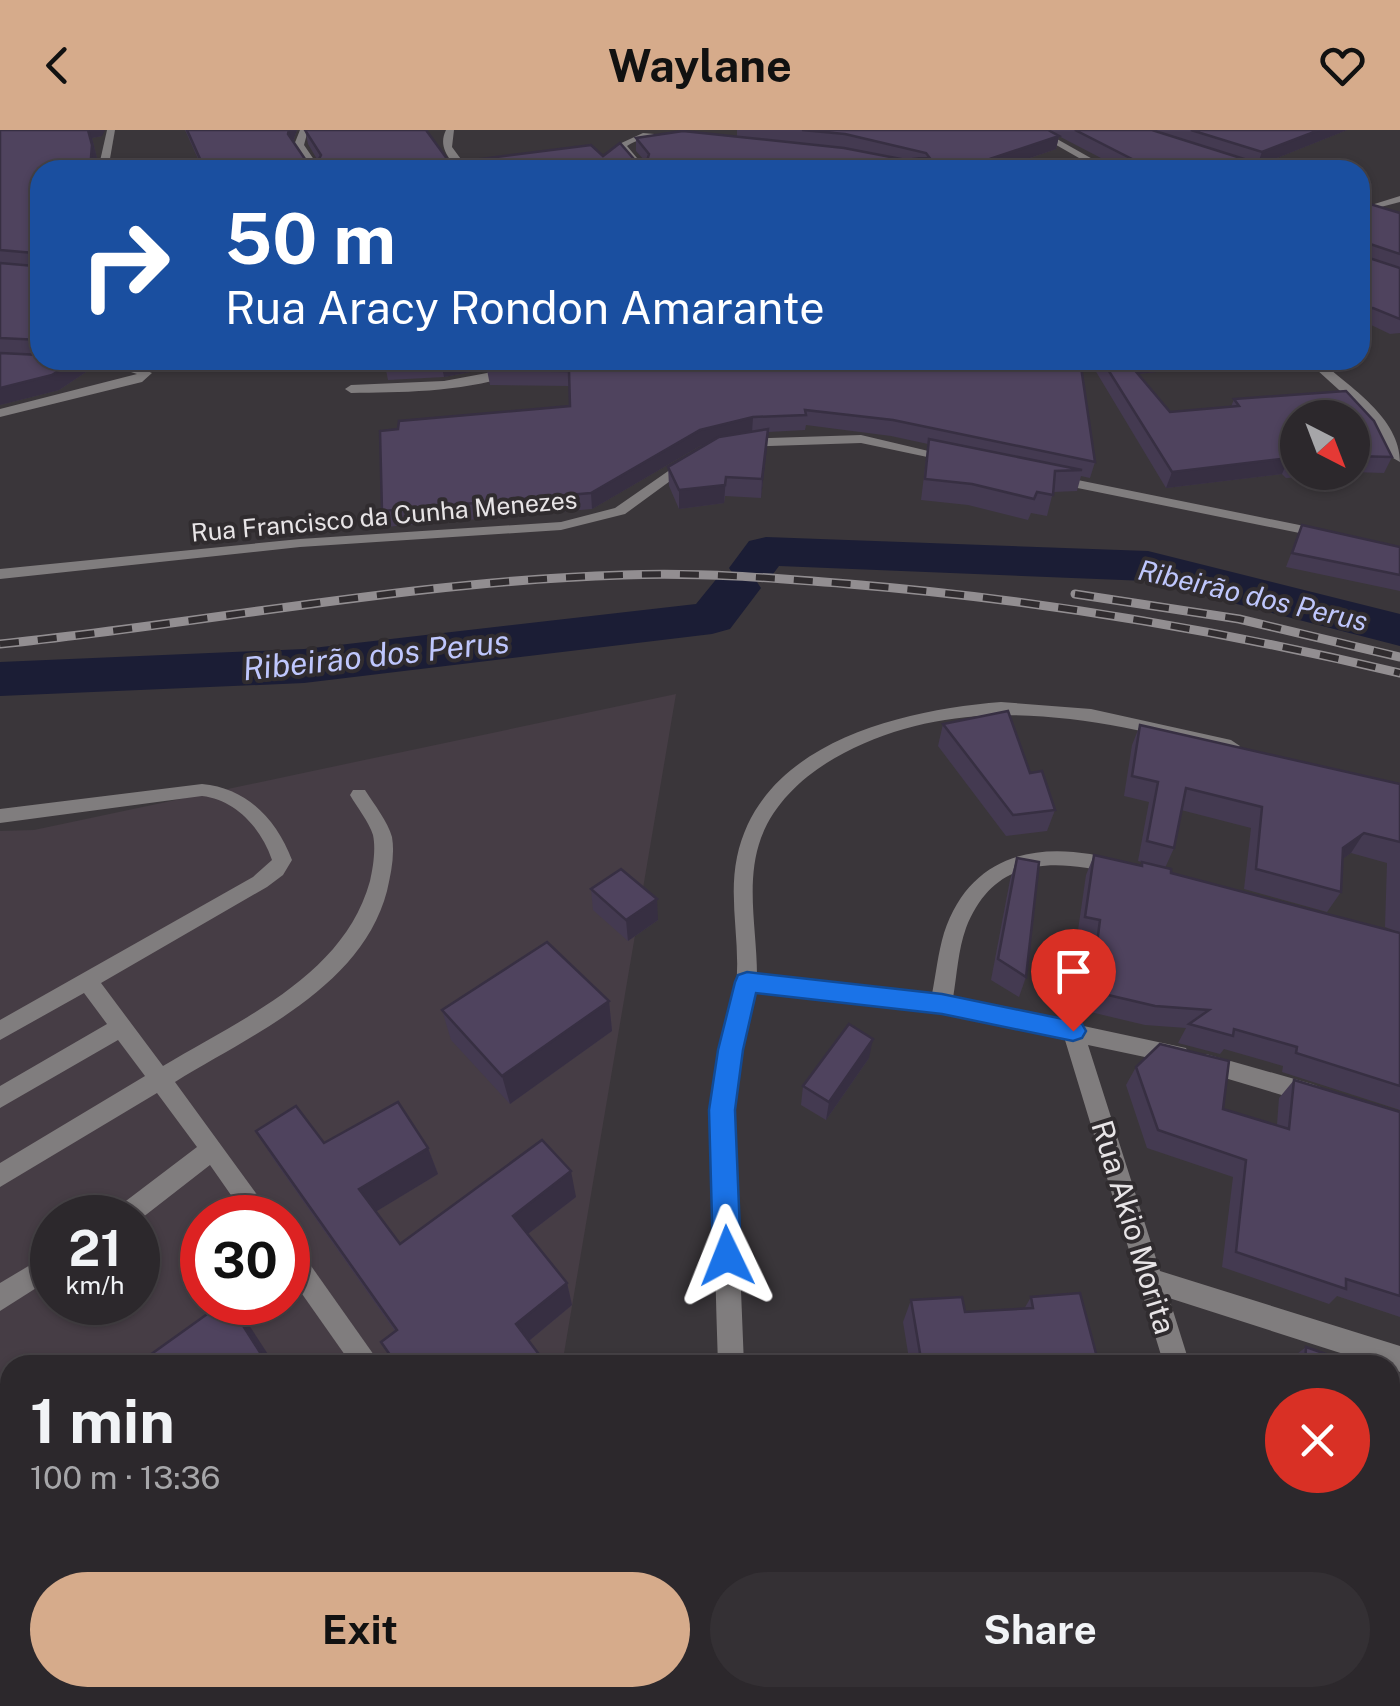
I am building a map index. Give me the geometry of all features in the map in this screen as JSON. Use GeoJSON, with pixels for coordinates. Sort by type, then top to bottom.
{"type":"FeatureCollection","features":[{"type":"Feature","properties":{"kind":"main road"},"geometry":{"type":"LineString","coordinates":[[1207,156],[1220,160]]}},
{"type":"Feature","properties":{"kind":"main road"},"geometry":{"type":"LineString","coordinates":[[1370,205],[1400,214]]}},
{"type":"Feature","properties":{"kind":"street"},"geometry":{"type":"LineString","coordinates":[[106,160],[110,130]]}},
{"type":"Feature","properties":{"kind":"street"},"geometry":{"type":"LineString","coordinates":[[304,130],[299,135],[299,145],[309,160]]}},
{"type":"Feature","properties":{"kind":"street"},"geometry":{"type":"LineString","coordinates":[[450,130],[446,137],[448,150],[456,160]]}},
{"type":"Feature","properties":{"kind":"street"},"geometry":{"type":"LineString","coordinates":[[1034,130],[1089,160]]}},
{"type":"Feature","properties":{"kind":"street"},"geometry":{"type":"LineString","coordinates":[[632,160],[622,146],[630,138],[653,134],[704,139]]}},
{"type":"Feature","properties":{"kind":"street"},"geometry":{"type":"LineString","coordinates":[[1373,206],[1400,199]]}},
{"type":"Feature","properties":{"kind":"street"},"geometry":{"type":"LineString","coordinates":[[0,413],[144,376],[143,370]]}},
{"type":"Feature","properties":{"kind":"street"},"geometry":{"type":"LineString","coordinates":[[351,389],[448,385],[507,370]]}},
{"type":"Feature","properties":{"kind":"street"},"geometry":{"type":"LineString","coordinates":[[1323,370],[1376,417],[1400,458]]}},
{"type":"Feature","properties":{"kind":"street"},"geometry":{"type":"LineString","coordinates":[[725,445],[766,440],[861,439],[970,462]]}},
{"type":"Feature","properties":{"kind":"street","name":"Rua Francisco da Cunha Menezes"},"geometry":{"type":"LineString","coordinates":[[0,574],[300,543],[579,523],[620,511],[694,457]]}},
{"type":"Feature","properties":{"kind":"street"},"geometry":{"type":"LineString","coordinates":[[1044,477],[1347,540]]}},
{"type":"Feature","properties":{"kind":"street"},"geometry":{"type":"LineString","coordinates":[[731,1355],[722,1110],[730,1050],[747,982],[743,894],[758,823],[794,778],[829,751],[892,725],[949,710],[1017,705],[1073,709],[1250,750]]}},
{"type":"Feature","properties":{"kind":"street"},"geometry":{"type":"LineString","coordinates":[[0,816],[202,790],[226,794],[242,805],[278,846],[282,860],[260,882],[89,984],[0,1031]]}},
{"type":"Feature","properties":{"kind":"street"},"geometry":{"type":"LineString","coordinates":[[0,1176],[286,1003],[333,966],[372,909],[383,867],[382,835],[359,795]]}},
{"type":"Feature","properties":{"kind":"street"},"geometry":{"type":"LineString","coordinates":[[942,1004],[956,929],[974,895],[994,872],[1024,858],[1064,858],[1090,859],[1144,874]]}},
{"type":"Feature","properties":{"kind":"street"},"geometry":{"type":"LineString","coordinates":[[747,982],[942,1004],[1160,1050],[1332,1100]]}},
{"type":"Feature","properties":{"kind":"street"},"geometry":{"type":"LineString","coordinates":[[89,984],[161,1076],[245,1195]]}},
{"type":"Feature","properties":{"kind":"street"},"geometry":{"type":"LineString","coordinates":[[0,1098],[123,1026]]}},
{"type":"Feature","properties":{"kind":"street","name":"Rua Akio Morita"},"geometry":{"type":"LineString","coordinates":[[1073,1031],[1175,1355]]}},
{"type":"Feature","properties":{"kind":"street"},"geometry":{"type":"LineString","coordinates":[[153,1195],[212,1149]]}},
{"type":"Feature","properties":{"kind":"street"},"geometry":{"type":"LineString","coordinates":[[0,1298],[30,1278]]}},
{"type":"Feature","properties":{"kind":"street"},"geometry":{"type":"LineString","coordinates":[[1151,1280],[1387,1355]]}},
{"type":"Feature","properties":{"kind":"street"},"geometry":{"type":"LineString","coordinates":[[310,1285],[361,1355]]}},
{"type":"Feature","properties":{"kind":"shaded area"},"geometry":{"type":"Polygon","coordinates":[[[676,694],[564,1355],[0,1355],[0,831],[34,830],[676,694]]]}},
{"type":"Feature","properties":{"kind":"building"},"geometry":{"type":"Polygon","coordinates":[[[0,130],[88,130],[91,160],[30,160],[30,253],[0,250],[0,130]]]}},
{"type":"Feature","properties":{"kind":"building"},"geometry":{"type":"Polygon","coordinates":[[[187,130],[289,130],[305,159],[312,160],[200,160],[187,130]]]}},
{"type":"Feature","properties":{"kind":"building"},"geometry":{"type":"Polygon","coordinates":[[[305,130],[426,130],[448,160],[318,160],[321,155],[305,130]]]}},
{"type":"Feature","properties":{"kind":"building"},"geometry":{"type":"Polygon","coordinates":[[[802,130],[1048,130],[1059,136],[990,159],[906,160],[929,157],[926,153],[845,134],[802,130]]]}},
{"type":"Feature","properties":{"kind":"building"},"geometry":{"type":"Polygon","coordinates":[[[1075,130],[1152,130],[1244,159],[1242,160],[1134,160],[1075,130]]]}},
{"type":"Feature","properties":{"kind":"building"},"geometry":{"type":"Polygon","coordinates":[[[1191,130],[1319,130],[1262,152],[1191,130]]]}},
{"type":"Feature","properties":{"kind":"building"},"geometry":{"type":"Polygon","coordinates":[[[683,131],[844,148],[906,160],[647,160],[649,154],[636,138],[683,131]]]}},
{"type":"Feature","properties":{"kind":"building"},"geometry":{"type":"Polygon","coordinates":[[[620,143],[634,159],[640,160],[474,160],[591,145],[603,156],[620,143]]]}},
{"type":"Feature","properties":{"kind":"building"},"geometry":{"type":"Polygon","coordinates":[[[1370,204],[1400,213],[1400,254],[1370,244],[1370,204]]]}},
{"type":"Feature","properties":{"kind":"building"},"geometry":{"type":"Polygon","coordinates":[[[1370,258],[1400,268],[1400,319],[1370,308],[1370,258]]]}},
{"type":"Feature","properties":{"kind":"building"},"geometry":{"type":"Polygon","coordinates":[[[0,263],[30,266],[30,340],[0,338],[0,263]]]}},
{"type":"Feature","properties":{"kind":"building"},"geometry":{"type":"Polygon","coordinates":[[[0,353],[30,354],[30,370],[60,370],[52,375],[0,388],[0,353]]]}},
{"type":"Feature","properties":{"kind":"building"},"geometry":{"type":"Polygon","coordinates":[[[487,370],[1081,370],[1095,462],[893,420],[805,410],[806,415],[753,417],[700,430],[591,493],[382,511],[380,431],[398,429],[399,421],[570,406],[569,371],[487,370]]]}},
{"type":"Feature","properties":{"kind":"building"},"geometry":{"type":"Polygon","coordinates":[[[1108,370],[1135,370],[1170,412],[1239,406],[1234,399],[1346,391],[1354,400],[1280,400],[1280,459],[1172,472],[1108,370]]]}},
{"type":"Feature","properties":{"kind":"building"},"geometry":{"type":"Polygon","coordinates":[[[1370,417],[1374,421],[1392,457],[1370,456],[1370,417]]]}},
{"type":"Feature","properties":{"kind":"building"},"geometry":{"type":"Polygon","coordinates":[[[768,429],[762,479],[726,477],[725,485],[679,490],[668,467],[719,437],[768,429]]]}},
{"type":"Feature","properties":{"kind":"building"},"geometry":{"type":"Polygon","coordinates":[[[929,439],[1082,470],[1055,471],[1053,495],[1037,492],[1034,499],[972,484],[925,479],[929,439]]]}},
{"type":"Feature","properties":{"kind":"building"},"geometry":{"type":"Polygon","coordinates":[[[1302,525],[1400,547],[1400,575],[1292,553],[1302,525]]]}},
{"type":"Feature","properties":{"kind":"building"},"geometry":{"type":"Polygon","coordinates":[[[1008,711],[1030,773],[1042,771],[1055,810],[1013,815],[943,724],[1008,711]]]}},
{"type":"Feature","properties":{"kind":"building"},"geometry":{"type":"Polygon","coordinates":[[[1140,725],[1400,784],[1400,842],[1364,833],[1343,848],[1341,892],[1256,869],[1262,807],[1186,788],[1174,848],[1147,841],[1158,782],[1132,776],[1140,725]]]}},
{"type":"Feature","properties":{"kind":"building"},"geometry":{"type":"Polygon","coordinates":[[[1094,855],[1171,869],[1171,873],[1400,933],[1400,1086],[1296,1053],[1297,1047],[1234,1029],[1233,1036],[1189,1024],[1209,1010],[1155,1006],[1091,991],[1100,920],[1085,917],[1094,855]]]}},
{"type":"Feature","properties":{"kind":"building"},"geometry":{"type":"Polygon","coordinates":[[[1017,858],[1039,862],[1026,977],[998,959],[1017,858]]]}},
{"type":"Feature","properties":{"kind":"building"},"geometry":{"type":"Polygon","coordinates":[[[621,869],[657,899],[626,920],[591,889],[621,869]]]}},
{"type":"Feature","properties":{"kind":"building"},"geometry":{"type":"Polygon","coordinates":[[[547,942],[609,1001],[502,1076],[442,1010],[547,942]]]}},
{"type":"Feature","properties":{"kind":"building"},"geometry":{"type":"Polygon","coordinates":[[[849,1024],[873,1039],[829,1102],[803,1086],[849,1024]]]}},
{"type":"Feature","properties":{"kind":"building"},"geometry":{"type":"Polygon","coordinates":[[[1160,1044],[1229,1061],[1223,1109],[1289,1129],[1294,1080],[1400,1112],[1400,1296],[1346,1279],[1346,1289],[1236,1252],[1246,1160],[1158,1130],[1136,1067],[1160,1044]]]}},
{"type":"Feature","properties":{"kind":"building"},"geometry":{"type":"Polygon","coordinates":[[[398,1102],[428,1148],[359,1189],[400,1244],[542,1140],[571,1171],[513,1216],[567,1283],[516,1324],[539,1355],[390,1355],[381,1342],[397,1330],[310,1207],[310,1195],[301,1195],[256,1131],[296,1106],[324,1143],[398,1102]]]}},
{"type":"Feature","properties":{"kind":"building"},"geometry":{"type":"Polygon","coordinates":[[[1080,1293],[1096,1355],[920,1355],[911,1300],[962,1297],[965,1312],[1033,1308],[1031,1297],[1080,1293]]]}},
{"type":"Feature","properties":{"kind":"building"},"geometry":{"type":"Polygon","coordinates":[[[192,1325],[243,1325],[262,1355],[150,1355],[192,1325]]]}},
{"type":"Feature","properties":{"kind":"building"},"geometry":{"type":"Polygon","coordinates":[[[1306,1347],[1329,1355],[1306,1355],[1306,1347]]]}},
{"type":"Feature","properties":{"kind":"waterway","name":"Ribeirão dos Perus"},"geometry":{"type":"LineString","coordinates":[[753,568],[766,551],[1148,566],[1400,630]]}},
{"type":"Feature","properties":{"kind":"waterway","name":"Ribeirão dos Perus"},"geometry":{"type":"LineString","coordinates":[[0,679],[304,666],[712,618],[736,588]]}},
{"type":"Feature","properties":{"kind":"railway"},"geometry":{"type":"LineString","coordinates":[[0,644],[467,585],[679,574],[919,590],[1057,607],[1263,643],[1400,673]]}},
{"type":"Feature","properties":{"kind":"railway"},"geometry":{"type":"LineString","coordinates":[[1075,594],[1239,619],[1400,657]]}},
{"type":"Feature","properties":{"kind":"route"},"geometry":{"type":"LineString","coordinates":[[727,1256],[722,1110],[730,1050],[747,982],[942,1004],[1073,1031]]}}]}
